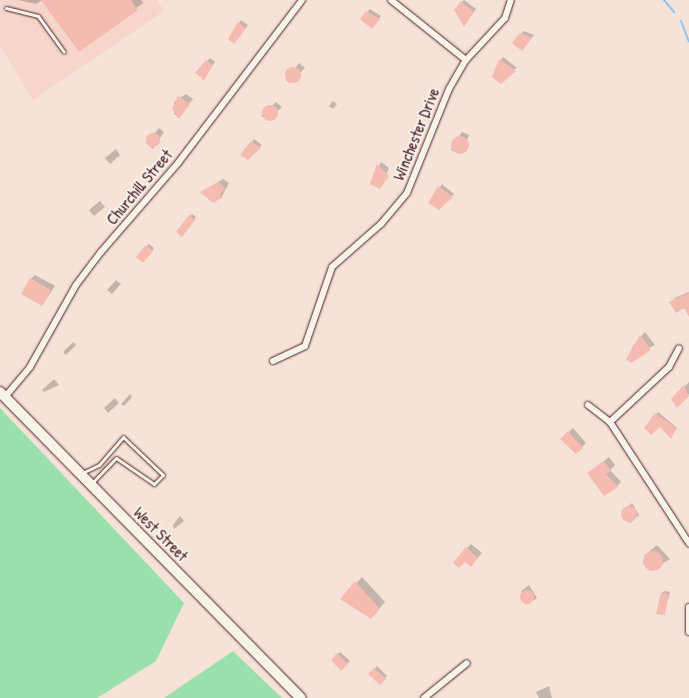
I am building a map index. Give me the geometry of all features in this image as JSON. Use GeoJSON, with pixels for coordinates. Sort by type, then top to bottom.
{"type":"FeatureCollection","features":[{"type":"Feature","properties":{"kind":"main road","name":"West Street"},"geometry":{"type":"LineString","coordinates":[[2,394],[302,698]]}},
{"type":"Feature","properties":{"kind":"street","name":"Churchill Street"},"geometry":{"type":"LineString","coordinates":[[2,394],[30,367],[76,286],[101,252],[178,163],[302,0]]}},
{"type":"Feature","properties":{"kind":"street"},"geometry":{"type":"LineString","coordinates":[[391,0],[466,60]]}},
{"type":"Feature","properties":{"kind":"street","name":"Winchester Drive"},"geometry":{"type":"LineString","coordinates":[[273,361],[305,346],[332,267],[381,224],[407,193],[449,89],[466,60],[505,18],[510,0]]}},
{"type":"Feature","properties":{"kind":"street"},"geometry":{"type":"LineString","coordinates":[[610,422],[670,367],[679,348]]}},
{"type":"Feature","properties":{"kind":"street"},"geometry":{"type":"LineString","coordinates":[[588,405],[610,422],[689,543]]}},
{"type":"Feature","properties":{"kind":"street"},"geometry":{"type":"LineString","coordinates":[[689,607],[689,632]]}},
{"type":"Feature","properties":{"kind":"street"},"geometry":{"type":"LineString","coordinates":[[424,698],[467,663]]}},
{"type":"Feature","properties":{"kind":"lane"},"geometry":{"type":"LineString","coordinates":[[6,8],[38,16],[64,52]]}},
{"type":"Feature","properties":{"kind":"lane"},"geometry":{"type":"LineString","coordinates":[[80,474],[99,466],[123,438],[163,475],[154,484],[116,458],[91,484]]}},
{"type":"Feature","properties":{"kind":"shaded area"},"geometry":{"type":"Polygon","coordinates":[[[0,0],[157,0],[164,11],[33,100],[0,46],[0,0]]]}},
{"type":"Feature","properties":{"kind":"green space"},"geometry":{"type":"Polygon","coordinates":[[[0,408],[184,603],[156,661],[97,698],[0,698],[0,408]]]}},
{"type":"Feature","properties":{"kind":"green space"},"geometry":{"type":"Polygon","coordinates":[[[233,651],[282,698],[164,698],[233,651]]]}},
{"type":"Feature","properties":{"kind":"building"},"geometry":{"type":"Polygon","coordinates":[[[41,0],[131,0],[138,10],[79,52],[41,0]]]}},
{"type":"Feature","properties":{"kind":"building"},"geometry":{"type":"Polygon","coordinates":[[[461,1],[474,12],[464,27],[454,10],[461,1]]]}},
{"type":"Feature","properties":{"kind":"building"},"geometry":{"type":"Polygon","coordinates":[[[366,11],[380,19],[372,29],[360,19],[366,11]]]}},
{"type":"Feature","properties":{"kind":"building"},"geometry":{"type":"Polygon","coordinates":[[[238,22],[246,28],[234,44],[228,39],[238,22]]]}},
{"type":"Feature","properties":{"kind":"building"},"geometry":{"type":"Polygon","coordinates":[[[520,33],[532,38],[522,51],[512,43],[520,33]]]}},
{"type":"Feature","properties":{"kind":"building"},"geometry":{"type":"Polygon","coordinates":[[[499,59],[516,71],[501,84],[492,77],[499,59]]]}},
{"type":"Feature","properties":{"kind":"building"},"geometry":{"type":"Polygon","coordinates":[[[206,60],[213,65],[204,80],[195,73],[206,60]]]}},
{"type":"Feature","properties":{"kind":"building"},"geometry":{"type":"Polygon","coordinates":[[[293,67],[301,75],[293,83],[285,75],[293,67]]]}},
{"type":"Feature","properties":{"kind":"building"},"geometry":{"type":"Polygon","coordinates":[[[178,96],[190,104],[179,119],[172,109],[178,96]]]}},
{"type":"Feature","properties":{"kind":"building"},"geometry":{"type":"Polygon","coordinates":[[[270,105],[278,113],[270,121],[262,113],[270,105]]]}},
{"type":"Feature","properties":{"kind":"building"},"geometry":{"type":"Polygon","coordinates":[[[150,133],[156,133],[160,140],[156,147],[150,147],[146,143],[146,137],[150,133]]]}},
{"type":"Feature","properties":{"kind":"building"},"geometry":{"type":"Polygon","coordinates":[[[460,136],[466,139],[469,145],[466,151],[460,154],[454,151],[451,145],[454,139],[460,136]]]}},
{"type":"Feature","properties":{"kind":"building"},"geometry":{"type":"Polygon","coordinates":[[[251,141],[261,148],[248,160],[240,155],[251,141]]]}},
{"type":"Feature","properties":{"kind":"building"},"geometry":{"type":"Polygon","coordinates":[[[377,164],[389,176],[380,189],[370,184],[377,164]]]}},
{"type":"Feature","properties":{"kind":"building"},"geometry":{"type":"Polygon","coordinates":[[[218,182],[225,188],[220,195],[223,197],[213,203],[200,192],[218,182]]]}},
{"type":"Feature","properties":{"kind":"building"},"geometry":{"type":"Polygon","coordinates":[[[438,186],[453,197],[439,210],[428,203],[438,186]]]}},
{"type":"Feature","properties":{"kind":"building"},"geometry":{"type":"Polygon","coordinates":[[[189,215],[195,220],[182,237],[176,232],[189,215]]]}},
{"type":"Feature","properties":{"kind":"building"},"geometry":{"type":"Polygon","coordinates":[[[146,245],[153,251],[143,263],[136,257],[146,245]]]}},
{"type":"Feature","properties":{"kind":"building"},"geometry":{"type":"Polygon","coordinates":[[[30,278],[51,290],[42,306],[21,294],[30,278]]]}},
{"type":"Feature","properties":{"kind":"building"},"geometry":{"type":"Polygon","coordinates":[[[689,293],[689,317],[684,308],[676,313],[669,302],[689,293]]]}},
{"type":"Feature","properties":{"kind":"building"},"geometry":{"type":"Polygon","coordinates":[[[640,335],[651,350],[631,363],[626,359],[640,335]]]}},
{"type":"Feature","properties":{"kind":"building"},"geometry":{"type":"Polygon","coordinates":[[[684,385],[689,396],[677,408],[671,399],[684,385]]]}},
{"type":"Feature","properties":{"kind":"building"},"geometry":{"type":"Polygon","coordinates":[[[655,413],[676,428],[671,439],[660,427],[651,435],[644,428],[655,413]]]}},
{"type":"Feature","properties":{"kind":"building"},"geometry":{"type":"Polygon","coordinates":[[[568,431],[583,448],[576,454],[560,439],[568,431]]]}},
{"type":"Feature","properties":{"kind":"building"},"geometry":{"type":"Polygon","coordinates":[[[604,461],[611,471],[606,474],[618,487],[604,496],[587,473],[604,461]]]}},
{"type":"Feature","properties":{"kind":"building"},"geometry":{"type":"Polygon","coordinates":[[[629,506],[637,514],[629,522],[621,514],[629,506]]]}},
{"type":"Feature","properties":{"kind":"building"},"geometry":{"type":"Polygon","coordinates":[[[466,547],[478,558],[471,567],[465,562],[459,568],[453,563],[466,547]]]}},
{"type":"Feature","properties":{"kind":"building"},"geometry":{"type":"Polygon","coordinates":[[[653,551],[660,554],[663,561],[660,568],[653,571],[646,568],[643,561],[646,554],[653,551]]]}},
{"type":"Feature","properties":{"kind":"building"},"geometry":{"type":"Polygon","coordinates":[[[355,581],[380,609],[371,619],[340,599],[355,581]]]}},
{"type":"Feature","properties":{"kind":"building"},"geometry":{"type":"Polygon","coordinates":[[[524,590],[530,590],[534,597],[530,604],[524,604],[520,600],[520,594],[524,590]]]}},
{"type":"Feature","properties":{"kind":"building"},"geometry":{"type":"Polygon","coordinates":[[[661,593],[668,594],[665,615],[656,614],[661,593]]]}},
{"type":"Feature","properties":{"kind":"building"},"geometry":{"type":"Polygon","coordinates":[[[337,653],[348,664],[341,671],[331,660],[337,653]]]}},
{"type":"Feature","properties":{"kind":"building"},"geometry":{"type":"Polygon","coordinates":[[[374,668],[386,679],[380,685],[368,674],[374,668]]]}},
{"type":"Feature","properties":{"kind":"waterway"},"geometry":{"type":"LineString","coordinates":[[664,0],[674,12]]}},
{"type":"Feature","properties":{"kind":"waterway"},"geometry":{"type":"LineString","coordinates":[[681,21],[689,42]]}}]}
